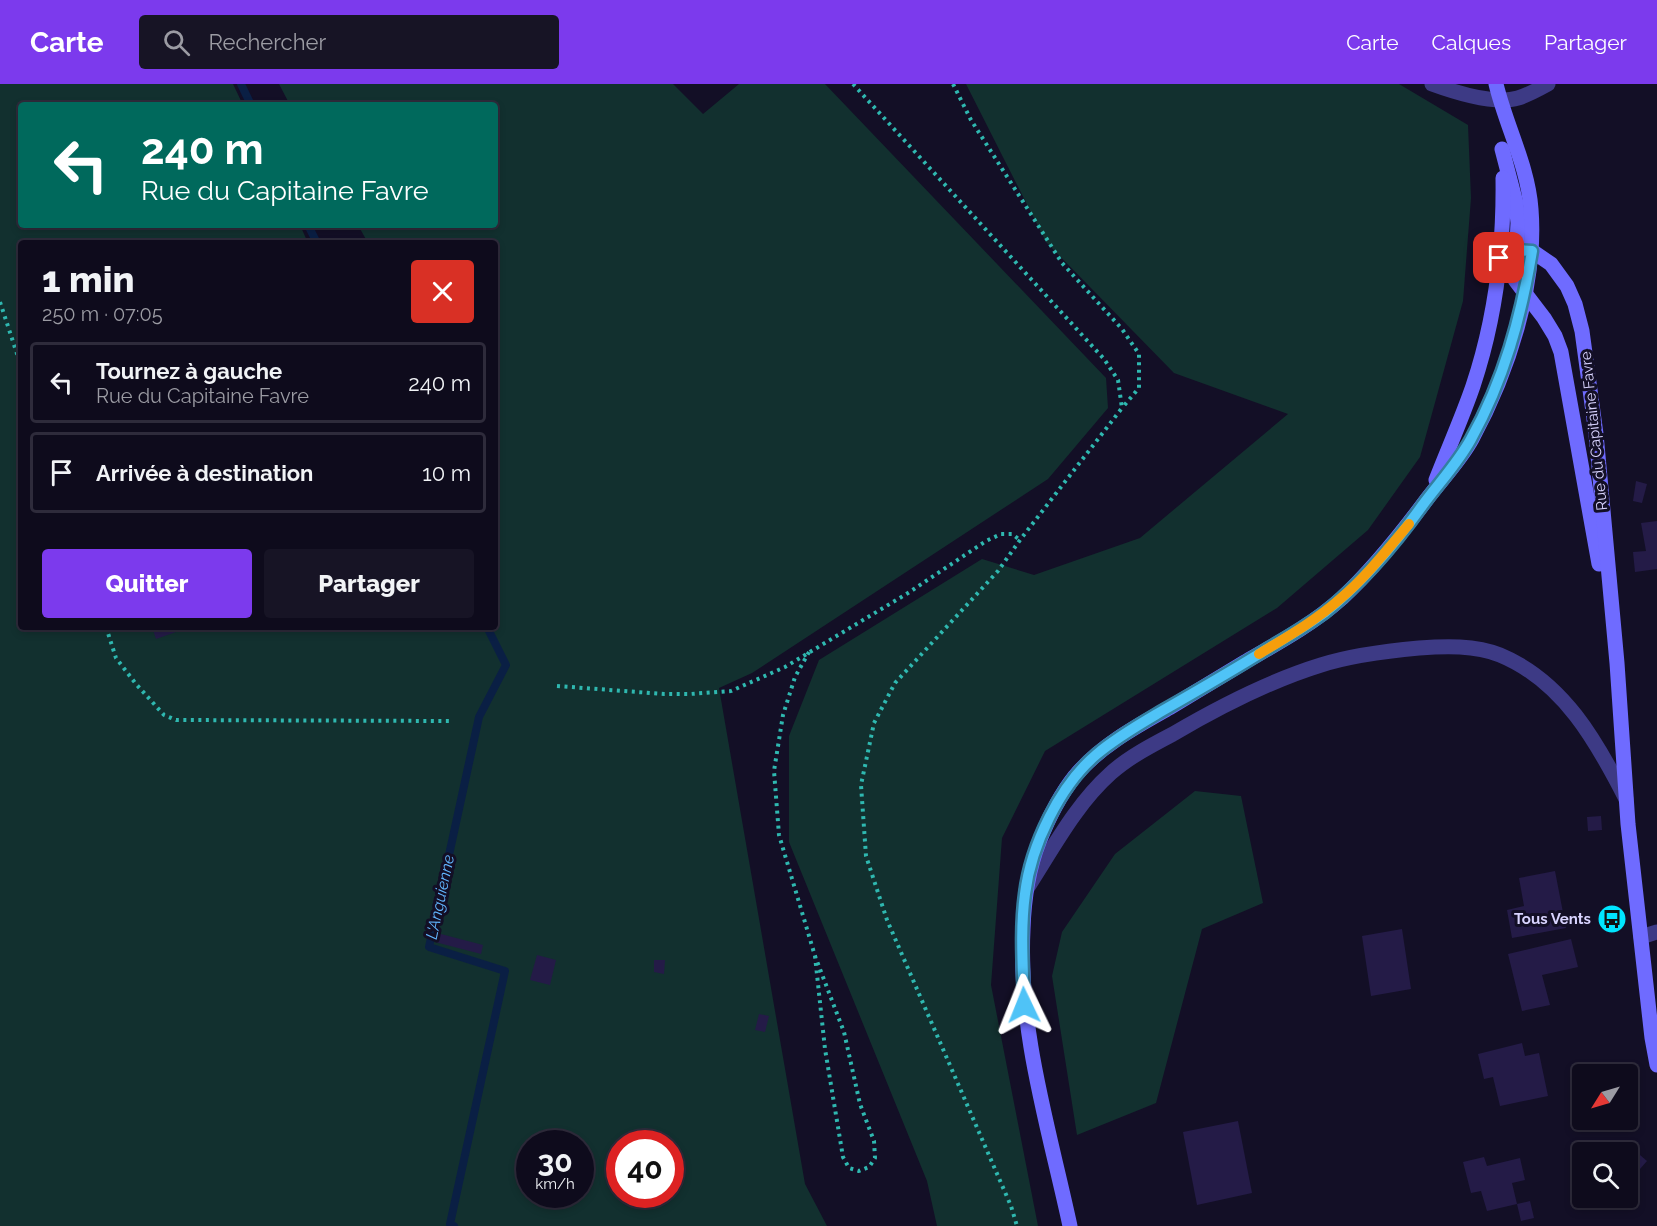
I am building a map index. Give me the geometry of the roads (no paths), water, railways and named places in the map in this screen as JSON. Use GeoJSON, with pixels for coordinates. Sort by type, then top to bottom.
{"type":"FeatureCollection","features":[{"type":"Feature","properties":{"kind":"street"},"geometry":{"type":"LineString","coordinates":[[1431,84],[1459,93],[1500,100],[1518,98],[1548,84]]}},
{"type":"Feature","properties":{"kind":"street"},"geometry":{"type":"LineString","coordinates":[[1070,1226],[1030,1049],[1024,1005],[1022,945],[1025,893],[1038,844],[1053,811],[1074,777],[1096,754],[1131,730],[1284,639],[1342,598],[1375,566],[1471,441],[1496,390],[1509,352],[1525,294],[1532,251],[1531,206],[1496,84]]}},
{"type":"Feature","properties":{"kind":"street"},"geometry":{"type":"LineString","coordinates":[[1431,494],[1473,386],[1487,334],[1504,213],[1500,100]]}},
{"type":"Feature","properties":{"kind":"street","name":"Rue du Capitaine Favre"},"geometry":{"type":"LineString","coordinates":[[1502,149],[1516,203],[1518,223],[1515,280],[1544,318],[1561,352],[1617,663]]}},
{"type":"Feature","properties":{"kind":"street"},"geometry":{"type":"LineString","coordinates":[[1499,258],[1516,250],[1532,251]]}},
{"type":"Feature","properties":{"kind":"street","name":"Rue du Capitaine Favre"},"geometry":{"type":"LineString","coordinates":[[1532,251],[1551,264],[1568,286],[1582,331],[1596,434],[1617,663],[1628,824],[1657,1065]]}},
{"type":"Feature","properties":{"kind":"street"},"geometry":{"type":"LineString","coordinates":[[1025,893],[1064,830],[1090,795],[1130,758],[1210,712],[1256,691],[1321,665],[1352,657],[1434,647],[1464,647],[1499,655],[1537,676],[1578,718],[1600,748],[1628,803]]}},
{"type":"Feature","properties":{"kind":"street"},"geometry":{"type":"LineString","coordinates":[[1641,937],[1657,932]]}},
{"type":"Feature","properties":{"kind":"waterway","name":"L'Anguienne"},"geometry":{"type":"LineString","coordinates":[[241,84],[250,102]]}},
{"type":"Feature","properties":{"kind":"waterway","name":"L'Anguienne"},"geometry":{"type":"LineString","coordinates":[[310,228],[316,240]]}},
{"type":"Feature","properties":{"kind":"waterway","name":"L'Anguienne"},"geometry":{"type":"LineString","coordinates":[[454,1226],[450,1224],[505,971],[429,947],[479,717],[506,665],[488,630]]}},
{"type":"Feature","properties":{"kind":"place","name":"Tous Vents"},"geometry":{"type":"Point","coordinates":[1612,919]}}]}
